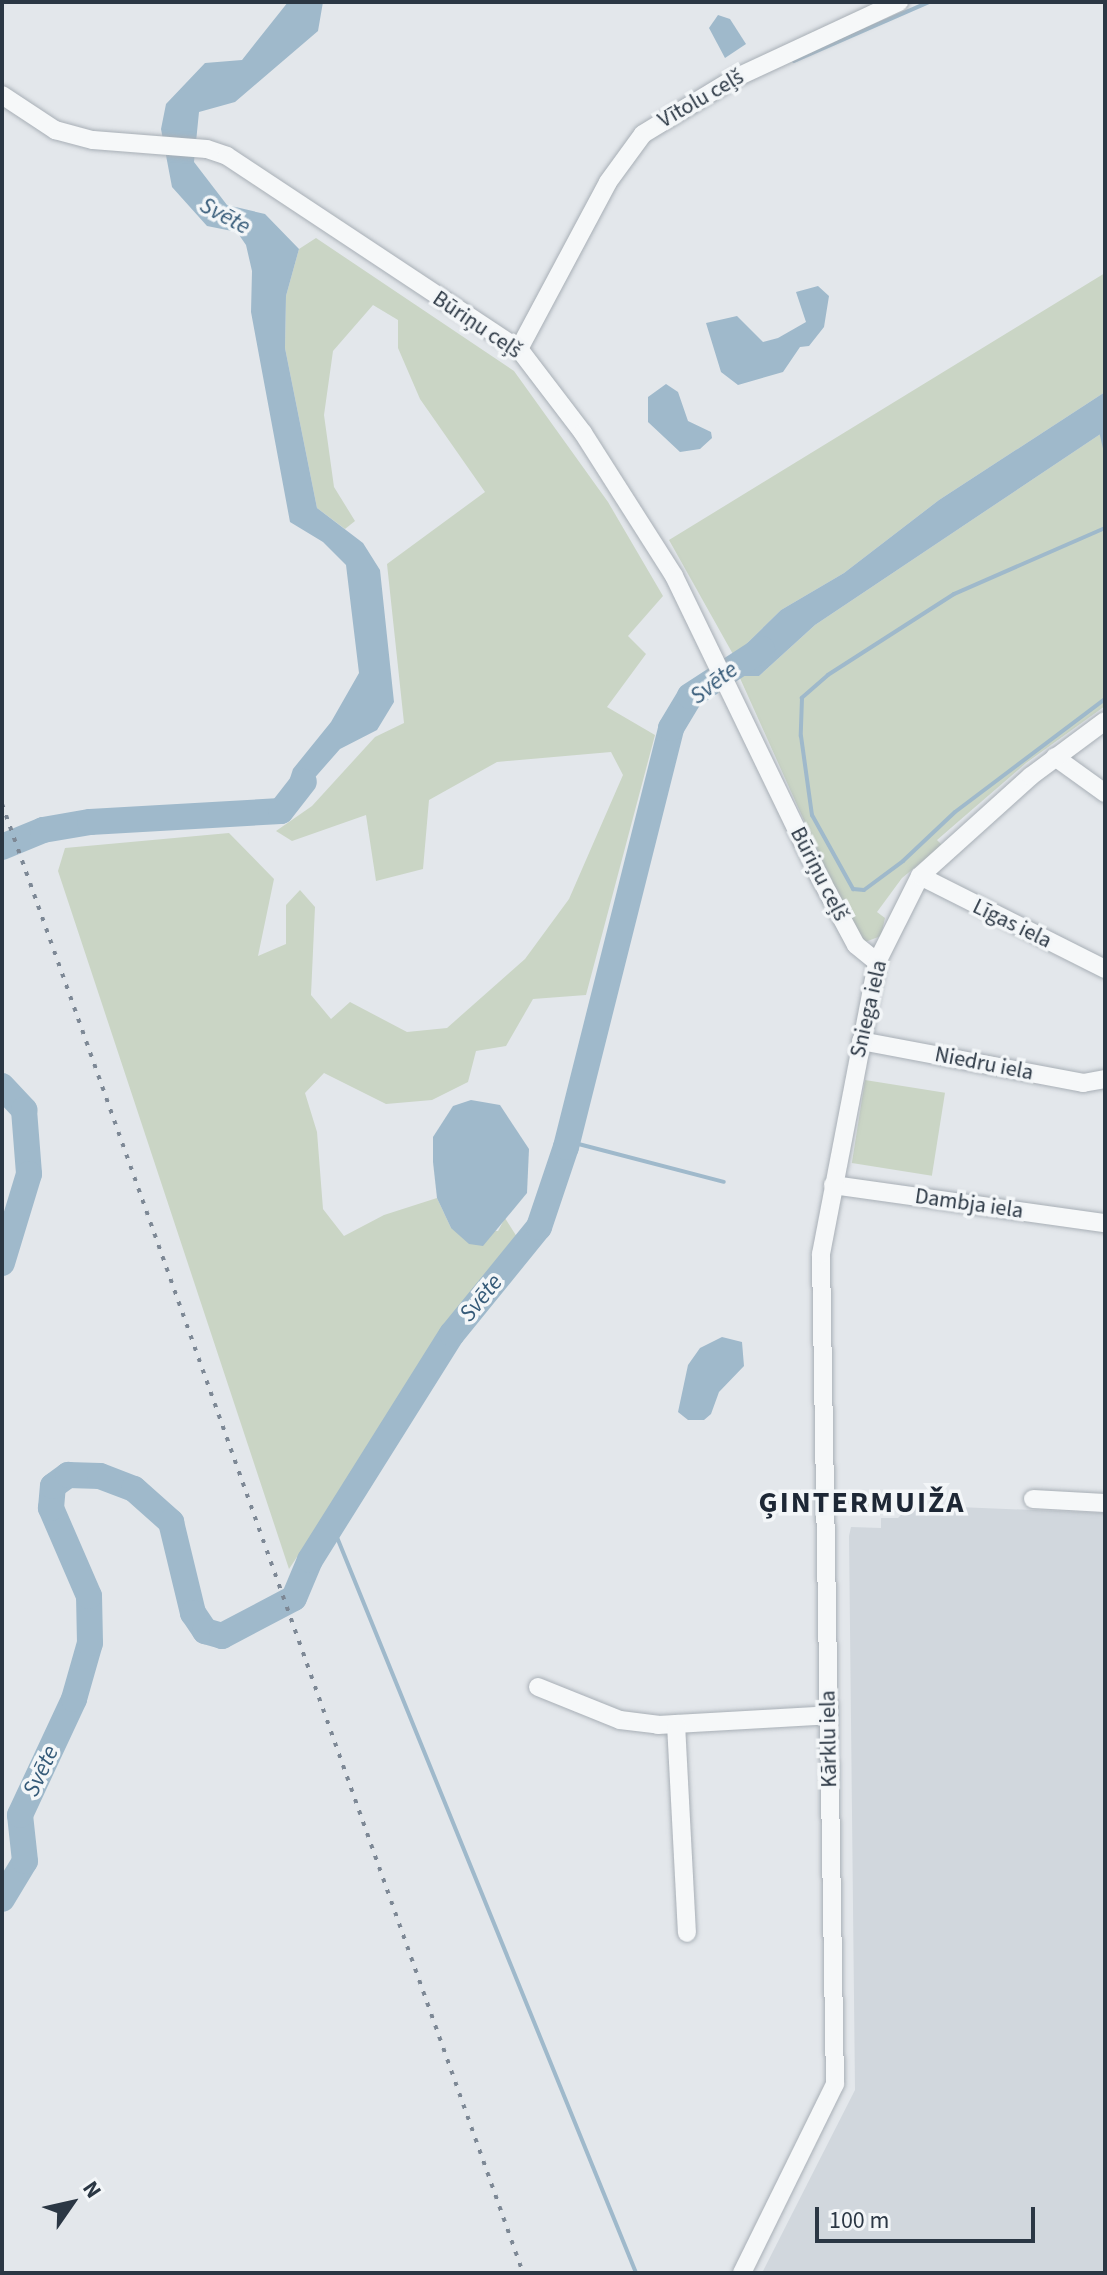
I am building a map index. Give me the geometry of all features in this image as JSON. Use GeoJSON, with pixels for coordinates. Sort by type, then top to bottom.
{"type":"FeatureCollection","features":[{"type":"Feature","properties":{"kind":"street","name":"Vītolu ceļš"},"geometry":{"type":"LineString","coordinates":[[519,349],[608,182],[643,134],[735,78],[899,2]]}},
{"type":"Feature","properties":{"kind":"street","name":"Būriņu ceļš"},"geometry":{"type":"LineString","coordinates":[[2,95],[55,130],[146,145],[207,149],[227,156],[519,349],[633,506],[716,662],[856,945],[877,962]]}},
{"type":"Feature","properties":{"kind":"street","name":"Sniega iela"},"geometry":{"type":"LineString","coordinates":[[833,1185],[877,962],[920,876],[1055,757],[1105,721]]}},
{"type":"Feature","properties":{"kind":"street"},"geometry":{"type":"LineString","coordinates":[[1055,757],[1105,793]]}},
{"type":"Feature","properties":{"kind":"street","name":"Līgas iela"},"geometry":{"type":"LineString","coordinates":[[920,876],[1105,969]]}},
{"type":"Feature","properties":{"kind":"street","name":"Niedru iela"},"geometry":{"type":"LineString","coordinates":[[861,1041],[1083,1083],[1105,1079]]}},
{"type":"Feature","properties":{"kind":"street","name":"Dambja iela"},"geometry":{"type":"LineString","coordinates":[[833,1185],[1105,1223]]}},
{"type":"Feature","properties":{"kind":"street","name":"Kārklu iela"},"geometry":{"type":"LineString","coordinates":[[742,2273],[835,2084],[821,1254],[833,1185]]}},
{"type":"Feature","properties":{"kind":"street"},"geometry":{"type":"LineString","coordinates":[[1033,1499],[1105,1503]]}},
{"type":"Feature","properties":{"kind":"street"},"geometry":{"type":"LineString","coordinates":[[538,1687],[620,1720],[676,1724],[829,1715]]}},
{"type":"Feature","properties":{"kind":"street"},"geometry":{"type":"LineString","coordinates":[[676,1724],[687,1933]]}},
{"type":"Feature","properties":{"kind":"shaded area"},"geometry":{"type":"Polygon","coordinates":[[[910,1505],[1105,1513],[1105,2273],[762,2273],[855,2090],[849,1536],[851,1527],[881,1528],[881,1518],[898,1518],[910,1505]]]}},
{"type":"Feature","properties":{"kind":"green space"},"geometry":{"type":"Polygon","coordinates":[[[316,238],[514,371],[608,502],[663,596],[628,636],[646,654],[607,707],[655,735],[586,995],[533,999],[506,1046],[476,1051],[468,1082],[432,1100],[386,1104],[324,1073],[305,1093],[317,1132],[323,1209],[344,1236],[384,1215],[437,1198],[451,1228],[498,1231],[505,1218],[517,1237],[480,1283],[289,1569],[58,871],[65,848],[229,833],[274,879],[258,956],[286,944],[286,905],[300,890],[315,907],[311,995],[331,1019],[350,1002],[407,1032],[447,1028],[525,959],[569,899],[623,775],[611,752],[497,762],[429,800],[423,869],[376,881],[366,815],[292,841],[276,831],[312,806],[375,737],[404,723],[387,564],[485,492],[420,399],[398,348],[398,320],[373,305],[333,351],[324,415],[334,487],[355,521],[345,529],[317,508],[285,348],[286,296],[299,249],[316,238]]]}},
{"type":"Feature","properties":{"kind":"green space"},"geometry":{"type":"Polygon","coordinates":[[[1105,273],[1105,392],[939,500],[844,573],[781,610],[734,656],[669,540],[1105,273]]]}},
{"type":"Feature","properties":{"kind":"green space"},"geometry":{"type":"Polygon","coordinates":[[[1105,431],[1105,706],[1026,763],[937,840],[942,845],[902,878],[877,912],[885,918],[881,936],[865,942],[838,896],[739,676],[759,676],[815,625],[1105,431]]]}},
{"type":"Feature","properties":{"kind":"green space"},"geometry":{"type":"Polygon","coordinates":[[[865,1080],[945,1093],[932,1176],[852,1163],[865,1080]]]}},
{"type":"Feature","properties":{"kind":"green space"},"geometry":{"type":"Polygon","coordinates":[[[844,1495],[885,1498],[878,1511],[863,1514],[850,1508],[844,1495]]]}},
{"type":"Feature","properties":{"kind":"water"},"geometry":{"type":"Polygon","coordinates":[[[288,2],[323,2],[318,31],[235,102],[199,112],[194,162],[227,205],[265,214],[299,249],[286,296],[285,348],[317,508],[363,543],[380,570],[394,702],[377,730],[340,749],[289,807],[280,809],[293,769],[331,722],[359,673],[346,565],[323,542],[290,522],[251,312],[252,271],[246,245],[237,232],[207,226],[172,187],[161,129],[166,104],[205,63],[242,60],[288,2]]]}},
{"type":"Feature","properties":{"kind":"water"},"geometry":{"type":"Polygon","coordinates":[[[718,15],[730,19],[746,44],[725,58],[709,28],[718,15]]]}},
{"type":"Feature","properties":{"kind":"water"},"geometry":{"type":"Polygon","coordinates":[[[818,286],[829,296],[824,327],[809,346],[800,347],[783,372],[738,385],[721,372],[706,323],[737,316],[763,342],[778,338],[806,322],[796,292],[818,286]]]}},
{"type":"Feature","properties":{"kind":"water"},"geometry":{"type":"Polygon","coordinates":[[[666,384],[678,392],[688,421],[711,432],[712,438],[700,449],[680,452],[648,422],[648,397],[666,384]]]}},
{"type":"Feature","properties":{"kind":"water"},"geometry":{"type":"Polygon","coordinates":[[[1105,392],[1105,431],[815,625],[759,676],[739,676],[734,656],[781,610],[844,573],[939,500],[1105,392]]]}},
{"type":"Feature","properties":{"kind":"water"},"geometry":{"type":"Polygon","coordinates":[[[471,1100],[500,1105],[529,1149],[527,1193],[483,1246],[469,1244],[451,1228],[437,1198],[433,1162],[433,1137],[453,1106],[471,1100]]]}},
{"type":"Feature","properties":{"kind":"water"},"geometry":{"type":"Polygon","coordinates":[[[722,1337],[742,1342],[744,1366],[719,1392],[711,1414],[704,1420],[688,1420],[678,1412],[688,1365],[700,1348],[722,1337]]]}},
{"type":"Feature","properties":{"kind":"waterway"},"geometry":{"type":"LineString","coordinates":[[794,61],[929,2]]}},
{"type":"Feature","properties":{"kind":"waterway"},"geometry":{"type":"LineString","coordinates":[[1101,431],[1105,448]]}},
{"type":"Feature","properties":{"kind":"waterway"},"geometry":{"type":"LineString","coordinates":[[1105,528],[954,594],[828,675],[802,698],[801,736],[812,815],[853,889],[864,890],[903,861],[955,812],[1105,699]]}},
{"type":"Feature","properties":{"kind":"waterway","name":"Svēte"},"geometry":{"type":"LineString","coordinates":[[2,1899],[25,1861],[20,1815],[74,1699],[90,1643],[89,1596],[51,1508],[53,1486],[68,1475],[100,1476],[134,1489],[171,1522],[193,1613],[205,1631],[222,1636],[294,1598],[310,1560],[452,1334],[539,1227],[566,1147],[671,728],[690,696],[762,649]]}},
{"type":"Feature","properties":{"kind":"waterway","name":"Svēte"},"geometry":{"type":"LineString","coordinates":[[2,847],[43,830],[90,822],[281,811],[304,782]]}},
{"type":"Feature","properties":{"kind":"waterway","name":"Svēte"},"geometry":{"type":"LineString","coordinates":[[2,1086],[24,1110],[29,1174],[2,1263]]}},
{"type":"Feature","properties":{"kind":"waterway"},"geometry":{"type":"LineString","coordinates":[[567,1141],[724,1182]]}},
{"type":"Feature","properties":{"kind":"waterway"},"geometry":{"type":"LineString","coordinates":[[332,1525],[636,2273]]}},
{"type":"Feature","properties":{"kind":"railway"},"geometry":{"type":"LineString","coordinates":[[2,804],[523,2273]]}},
{"type":"Feature","properties":{"kind":"district","name":"ĢINTERMUIŽA"},"geometry":{"type":"Point","coordinates":[862,1503]}}]}
